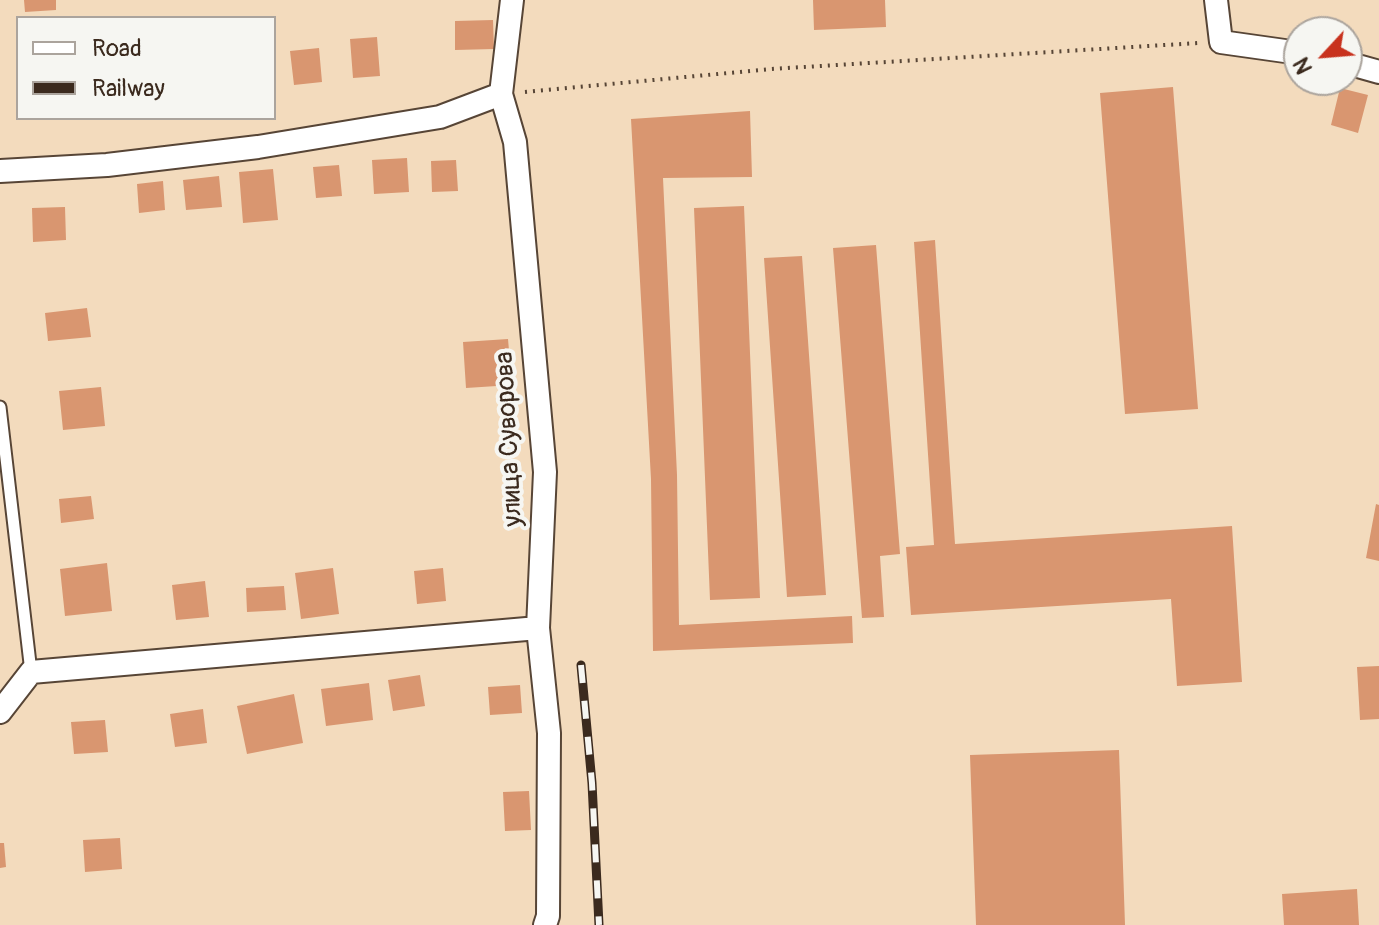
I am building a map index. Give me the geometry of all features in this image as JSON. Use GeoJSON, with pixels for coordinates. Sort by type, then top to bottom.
{"type":"FeatureCollection","features":[{"type":"Feature","properties":{"kind":"street","name":"улица Суворова"},"geometry":{"type":"LineString","coordinates":[[512,0],[501,94],[515,142],[545,472],[538,628],[549,733],[548,916],[545,925]]}},
{"type":"Feature","properties":{"kind":"street"},"geometry":{"type":"LineString","coordinates":[[1216,0],[1221,42],[1283,51]]}},
{"type":"Feature","properties":{"kind":"street"},"geometry":{"type":"LineString","coordinates":[[0,171],[107,165],[258,147],[440,117],[501,94]]}},
{"type":"Feature","properties":{"kind":"street"},"geometry":{"type":"LineString","coordinates":[[0,712],[31,672],[538,628]]}},
{"type":"Feature","properties":{"kind":"lane"},"geometry":{"type":"LineString","coordinates":[[0,407],[31,672]]}},
{"type":"Feature","properties":{"kind":"path"},"geometry":{"type":"LineString","coordinates":[[501,94],[771,69],[1221,42]]}},
{"type":"Feature","properties":{"kind":"building"},"geometry":{"type":"Polygon","coordinates":[[[24,0],[56,0],[56,10],[25,12],[24,0]]]}},
{"type":"Feature","properties":{"kind":"building"},"geometry":{"type":"Polygon","coordinates":[[[813,0],[885,0],[886,27],[814,30],[813,0]]]}},
{"type":"Feature","properties":{"kind":"building"},"geometry":{"type":"Polygon","coordinates":[[[493,20],[494,49],[455,50],[455,21],[493,20]]]}},
{"type":"Feature","properties":{"kind":"building"},"geometry":{"type":"Polygon","coordinates":[[[377,37],[380,76],[353,78],[350,39],[377,37]]]}},
{"type":"Feature","properties":{"kind":"building"},"geometry":{"type":"Polygon","coordinates":[[[319,48],[322,82],[294,85],[290,51],[319,48]]]}},
{"type":"Feature","properties":{"kind":"building"},"geometry":{"type":"Polygon","coordinates":[[[1173,87],[1198,409],[1125,414],[1100,93],[1173,87]]]}},
{"type":"Feature","properties":{"kind":"building"},"geometry":{"type":"Polygon","coordinates":[[[1368,95],[1358,133],[1331,125],[1338,96],[1368,95]]]}},
{"type":"Feature","properties":{"kind":"building"},"geometry":{"type":"Polygon","coordinates":[[[750,111],[752,177],[663,178],[677,475],[679,625],[852,616],[853,643],[653,651],[651,479],[631,119],[750,111]]]}},
{"type":"Feature","properties":{"kind":"building"},"geometry":{"type":"Polygon","coordinates":[[[407,158],[409,192],[374,194],[372,160],[407,158]]]}},
{"type":"Feature","properties":{"kind":"building"},"geometry":{"type":"Polygon","coordinates":[[[456,160],[458,191],[432,192],[431,161],[456,160]]]}},
{"type":"Feature","properties":{"kind":"building"},"geometry":{"type":"Polygon","coordinates":[[[339,165],[342,196],[316,198],[313,167],[339,165]]]}},
{"type":"Feature","properties":{"kind":"building"},"geometry":{"type":"Polygon","coordinates":[[[273,169],[278,220],[243,223],[239,172],[273,169]]]}},
{"type":"Feature","properties":{"kind":"building"},"geometry":{"type":"Polygon","coordinates":[[[219,176],[222,207],[186,210],[183,180],[219,176]]]}},
{"type":"Feature","properties":{"kind":"building"},"geometry":{"type":"Polygon","coordinates":[[[163,181],[165,210],[139,213],[137,184],[163,181]]]}},
{"type":"Feature","properties":{"kind":"building"},"geometry":{"type":"Polygon","coordinates":[[[744,206],[760,598],[710,600],[694,208],[744,206]]]}},
{"type":"Feature","properties":{"kind":"building"},"geometry":{"type":"Polygon","coordinates":[[[65,207],[66,240],[33,242],[32,208],[65,207]]]}},
{"type":"Feature","properties":{"kind":"building"},"geometry":{"type":"Polygon","coordinates":[[[935,240],[955,544],[1232,526],[1242,682],[1177,686],[1171,599],[911,615],[906,547],[934,545],[914,242],[935,240]]]}},
{"type":"Feature","properties":{"kind":"building"},"geometry":{"type":"Polygon","coordinates":[[[876,245],[900,554],[880,556],[884,617],[862,618],[833,248],[876,245]]]}},
{"type":"Feature","properties":{"kind":"building"},"geometry":{"type":"Polygon","coordinates":[[[802,256],[826,595],[787,597],[764,258],[802,256]]]}},
{"type":"Feature","properties":{"kind":"building"},"geometry":{"type":"Polygon","coordinates":[[[87,308],[91,337],[48,341],[45,313],[87,308]]]}},
{"type":"Feature","properties":{"kind":"building"},"geometry":{"type":"Polygon","coordinates":[[[508,339],[512,385],[466,388],[463,342],[508,339]]]}},
{"type":"Feature","properties":{"kind":"building"},"geometry":{"type":"Polygon","coordinates":[[[101,387],[105,426],[63,430],[59,391],[101,387]]]}},
{"type":"Feature","properties":{"kind":"building"},"geometry":{"type":"Polygon","coordinates":[[[91,496],[94,519],[61,523],[59,499],[91,496]]]}},
{"type":"Feature","properties":{"kind":"building"},"geometry":{"type":"Polygon","coordinates":[[[1376,504],[1379,505],[1379,561],[1366,558],[1376,504]]]}},
{"type":"Feature","properties":{"kind":"building"},"geometry":{"type":"Polygon","coordinates":[[[107,563],[112,611],[65,616],[60,569],[107,563]]]}},
{"type":"Feature","properties":{"kind":"building"},"geometry":{"type":"Polygon","coordinates":[[[333,568],[339,614],[301,619],[295,573],[333,568]]]}},
{"type":"Feature","properties":{"kind":"building"},"geometry":{"type":"Polygon","coordinates":[[[443,568],[446,601],[417,604],[414,571],[443,568]]]}},
{"type":"Feature","properties":{"kind":"building"},"geometry":{"type":"Polygon","coordinates":[[[205,581],[209,617],[176,620],[172,585],[205,581]]]}},
{"type":"Feature","properties":{"kind":"building"},"geometry":{"type":"Polygon","coordinates":[[[284,586],[286,610],[247,612],[246,588],[284,586]]]}},
{"type":"Feature","properties":{"kind":"building"},"geometry":{"type":"Polygon","coordinates":[[[1379,666],[1379,719],[1360,720],[1357,667],[1379,666]]]}},
{"type":"Feature","properties":{"kind":"building"},"geometry":{"type":"Polygon","coordinates":[[[420,675],[425,706],[393,711],[388,680],[420,675]]]}},
{"type":"Feature","properties":{"kind":"building"},"geometry":{"type":"Polygon","coordinates":[[[369,683],[373,720],[326,726],[321,689],[369,683]]]}},
{"type":"Feature","properties":{"kind":"building"},"geometry":{"type":"Polygon","coordinates":[[[520,685],[522,713],[490,715],[488,687],[520,685]]]}},
{"type":"Feature","properties":{"kind":"building"},"geometry":{"type":"Polygon","coordinates":[[[294,694],[303,743],[247,754],[237,706],[294,694]]]}},
{"type":"Feature","properties":{"kind":"building"},"geometry":{"type":"Polygon","coordinates":[[[203,709],[207,743],[175,747],[170,714],[203,709]]]}},
{"type":"Feature","properties":{"kind":"building"},"geometry":{"type":"Polygon","coordinates":[[[105,720],[108,752],[74,754],[71,722],[105,720]]]}},
{"type":"Feature","properties":{"kind":"building"},"geometry":{"type":"Polygon","coordinates":[[[1119,750],[1125,925],[976,925],[970,755],[1119,750]]]}},
{"type":"Feature","properties":{"kind":"building"},"geometry":{"type":"Polygon","coordinates":[[[529,791],[531,830],[505,831],[503,792],[529,791]]]}},
{"type":"Feature","properties":{"kind":"building"},"geometry":{"type":"Polygon","coordinates":[[[120,838],[122,869],[85,872],[83,840],[120,838]]]}},
{"type":"Feature","properties":{"kind":"building"},"geometry":{"type":"Polygon","coordinates":[[[0,843],[4,843],[6,867],[0,868],[0,843]]]}},
{"type":"Feature","properties":{"kind":"building"},"geometry":{"type":"Polygon","coordinates":[[[1357,889],[1359,925],[1284,925],[1282,894],[1357,889]]]}},
{"type":"Feature","properties":{"kind":"railway"},"geometry":{"type":"LineString","coordinates":[[581,665],[592,783],[599,925]]}}]}
